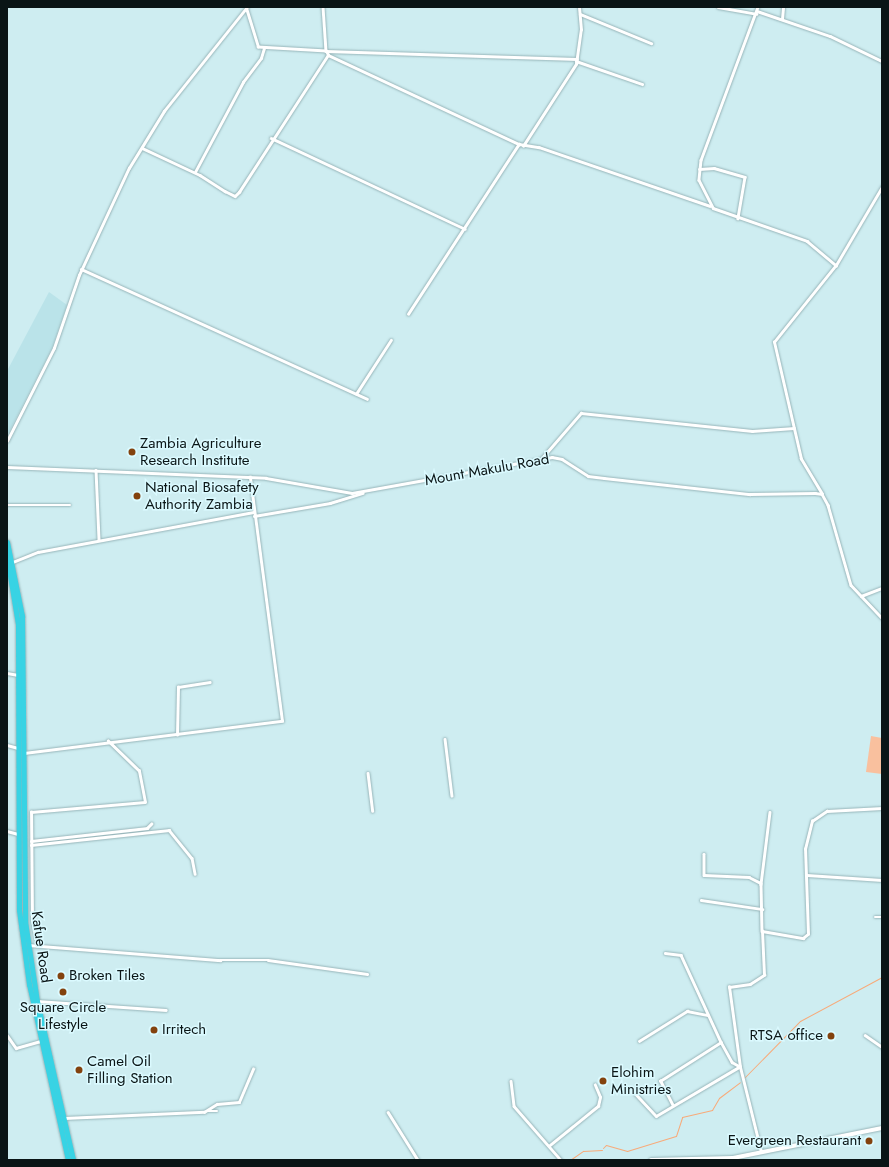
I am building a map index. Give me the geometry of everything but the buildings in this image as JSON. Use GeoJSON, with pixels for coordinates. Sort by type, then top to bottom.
{"type":"FeatureCollection","features":[{"type":"Feature","properties":{"kind":"highway","name":"Kafue Road"},"geometry":{"type":"LineString","coordinates":[[7,542],[16,606],[19,675],[18,834],[21,929],[41,1041],[68,1160]]}},
{"type":"Feature","properties":{"kind":"highway","name":"Kafue Road"},"geometry":{"type":"LineString","coordinates":[[9,560],[22,616],[22,844],[23,890],[28,945],[37,1001],[73,1160]]}},
{"type":"Feature","properties":{"kind":"street"},"geometry":{"type":"LineString","coordinates":[[323,7],[326,51],[328,56],[519,144],[524,144],[710,206],[738,218],[807,242],[836,265]]}},
{"type":"Feature","properties":{"kind":"street"},"geometry":{"type":"LineString","coordinates":[[524,144],[576,60],[580,13],[579,7]]}},
{"type":"Feature","properties":{"kind":"street"},"geometry":{"type":"LineString","coordinates":[[718,7],[756,14]]}},
{"type":"Feature","properties":{"kind":"street"},"geometry":{"type":"LineString","coordinates":[[710,206],[700,183],[699,169],[758,7]]}},
{"type":"Feature","properties":{"kind":"street"},"geometry":{"type":"LineString","coordinates":[[782,19],[783,7]]}},
{"type":"Feature","properties":{"kind":"street"},"geometry":{"type":"LineString","coordinates":[[247,8],[256,44],[264,48],[576,60],[642,84]]}},
{"type":"Feature","properties":{"kind":"street"},"geometry":{"type":"LineString","coordinates":[[7,441],[54,348],[81,269],[116,192],[164,112],[247,8]]}},
{"type":"Feature","properties":{"kind":"street"},"geometry":{"type":"LineString","coordinates":[[757,11],[830,36],[882,61]]}},
{"type":"Feature","properties":{"kind":"street"},"geometry":{"type":"LineString","coordinates":[[580,13],[651,43]]}},
{"type":"Feature","properties":{"kind":"street"},"geometry":{"type":"LineString","coordinates":[[195,172],[244,82],[261,58],[264,48]]}},
{"type":"Feature","properties":{"kind":"street"},"geometry":{"type":"LineString","coordinates":[[142,148],[195,172],[235,196],[272,138],[328,56]]}},
{"type":"Feature","properties":{"kind":"street"},"geometry":{"type":"LineString","coordinates":[[272,138],[464,229]]}},
{"type":"Feature","properties":{"kind":"street"},"geometry":{"type":"LineString","coordinates":[[408,314],[519,144]]}},
{"type":"Feature","properties":{"kind":"street"},"geometry":{"type":"LineString","coordinates":[[699,169],[714,168],[745,177],[738,218]]}},
{"type":"Feature","properties":{"kind":"street"},"geometry":{"type":"LineString","coordinates":[[882,187],[836,265],[774,342],[801,459],[822,494],[851,585],[860,597],[882,618]]}},
{"type":"Feature","properties":{"kind":"street"},"geometry":{"type":"LineString","coordinates":[[81,269],[367,399]]}},
{"type":"Feature","properties":{"kind":"street"},"geometry":{"type":"LineString","coordinates":[[356,394],[391,340]]}},
{"type":"Feature","properties":{"kind":"street"},"geometry":{"type":"LineString","coordinates":[[541,459],[576,416],[584,413],[752,431],[794,428]]}},
{"type":"Feature","properties":{"kind":"street","name":"Mount Makulu Road"},"geometry":{"type":"LineString","coordinates":[[7,467],[250,477],[344,492],[366,492],[541,459],[562,459],[584,474],[604,478],[750,494],[822,494]]}},
{"type":"Feature","properties":{"kind":"street"},"geometry":{"type":"LineString","coordinates":[[96,470],[99,540]]}},
{"type":"Feature","properties":{"kind":"street"},"geometry":{"type":"LineString","coordinates":[[23,753],[108,741],[177,735],[282,720],[253,512],[250,477]]}},
{"type":"Feature","properties":{"kind":"street"},"geometry":{"type":"LineString","coordinates":[[254,516],[330,503],[366,492]]}},
{"type":"Feature","properties":{"kind":"street"},"geometry":{"type":"LineString","coordinates":[[7,505],[70,505]]}},
{"type":"Feature","properties":{"kind":"street"},"geometry":{"type":"LineString","coordinates":[[9,560],[38,552],[99,540],[253,512]]}},
{"type":"Feature","properties":{"kind":"street"},"geometry":{"type":"LineString","coordinates":[[860,597],[882,588]]}},
{"type":"Feature","properties":{"kind":"street"},"geometry":{"type":"LineString","coordinates":[[7,673],[19,675]]}},
{"type":"Feature","properties":{"kind":"street"},"geometry":{"type":"LineString","coordinates":[[177,735],[178,687],[210,682]]}},
{"type":"Feature","properties":{"kind":"street"},"geometry":{"type":"LineString","coordinates":[[445,739],[452,796]]}},
{"type":"Feature","properties":{"kind":"street"},"geometry":{"type":"LineString","coordinates":[[36,946],[32,890],[31,812],[145,802],[139,771],[108,741]]}},
{"type":"Feature","properties":{"kind":"street"},"geometry":{"type":"LineString","coordinates":[[7,745],[19,748]]}},
{"type":"Feature","properties":{"kind":"street"},"geometry":{"type":"LineString","coordinates":[[368,773],[373,811]]}},
{"type":"Feature","properties":{"kind":"street"},"geometry":{"type":"LineString","coordinates":[[762,931],[806,937],[806,835],[815,817],[836,809],[882,808]]}},
{"type":"Feature","properties":{"kind":"street"},"geometry":{"type":"LineString","coordinates":[[761,1153],[740,1067],[728,987],[750,984],[764,975],[761,884],[770,812]]}},
{"type":"Feature","properties":{"kind":"street"},"geometry":{"type":"LineString","coordinates":[[31,843],[147,828],[151,824]]}},
{"type":"Feature","properties":{"kind":"street"},"geometry":{"type":"LineString","coordinates":[[22,844],[169,830],[192,858],[195,874]]}},
{"type":"Feature","properties":{"kind":"street"},"geometry":{"type":"LineString","coordinates":[[7,831],[18,834]]}},
{"type":"Feature","properties":{"kind":"street"},"geometry":{"type":"LineString","coordinates":[[704,854],[703,872],[706,876],[749,877],[761,884]]}},
{"type":"Feature","properties":{"kind":"street"},"geometry":{"type":"LineString","coordinates":[[807,875],[882,880]]}},
{"type":"Feature","properties":{"kind":"street"},"geometry":{"type":"LineString","coordinates":[[23,890],[32,890]]}},
{"type":"Feature","properties":{"kind":"street"},"geometry":{"type":"LineString","coordinates":[[701,900],[762,909]]}},
{"type":"Feature","properties":{"kind":"street"},"geometry":{"type":"LineString","coordinates":[[875,917],[882,917]]}},
{"type":"Feature","properties":{"kind":"street"},"geometry":{"type":"LineString","coordinates":[[28,945],[220,960],[268,960],[366,974]]}},
{"type":"Feature","properties":{"kind":"street"},"geometry":{"type":"LineString","coordinates":[[665,953],[681,956],[721,1042],[732,1062],[740,1067]]}},
{"type":"Feature","properties":{"kind":"street"},"geometry":{"type":"LineString","coordinates":[[37,1001],[166,1010]]}},
{"type":"Feature","properties":{"kind":"street"},"geometry":{"type":"LineString","coordinates":[[639,1041],[687,1010],[708,1016]]}},
{"type":"Feature","properties":{"kind":"street"},"geometry":{"type":"LineString","coordinates":[[7,1035],[16,1048],[41,1041]]}},
{"type":"Feature","properties":{"kind":"street"},"geometry":{"type":"LineString","coordinates":[[865,1035],[882,1047]]}},
{"type":"Feature","properties":{"kind":"street"},"geometry":{"type":"LineString","coordinates":[[673,1106],[660,1082],[721,1042]]}},
{"type":"Feature","properties":{"kind":"street"},"geometry":{"type":"LineString","coordinates":[[633,1091],[652,1115],[673,1106],[740,1067]]}},
{"type":"Feature","properties":{"kind":"street"},"geometry":{"type":"LineString","coordinates":[[207,1111],[217,1104],[239,1102],[253,1069]]}},
{"type":"Feature","properties":{"kind":"street"},"geometry":{"type":"LineString","coordinates":[[512,1081],[514,1106],[550,1145],[561,1160]]}},
{"type":"Feature","properties":{"kind":"street"},"geometry":{"type":"LineString","coordinates":[[550,1145],[598,1106],[600,1097],[595,1085]]}},
{"type":"Feature","properties":{"kind":"street"},"geometry":{"type":"LineString","coordinates":[[64,1118],[217,1111]]}},
{"type":"Feature","properties":{"kind":"street"},"geometry":{"type":"LineString","coordinates":[[388,1112],[418,1160]]}},
{"type":"Feature","properties":{"kind":"street"},"geometry":{"type":"LineString","coordinates":[[652,1160],[723,1159],[761,1153],[882,1128]]}},
{"type":"Feature","properties":{"kind":"shaded area"},"geometry":{"type":"Polygon","coordinates":[[[49,292],[67,305],[52,348],[7,436],[7,371],[49,292]]]}},
{"type":"Feature","properties":{"kind":"shaded area"},"geometry":{"type":"Polygon","coordinates":[[[871,736],[882,738],[882,774],[866,772],[871,736]]]}},
{"type":"Feature","properties":{"kind":"waterway"},"geometry":{"type":"LineString","coordinates":[[744,1078],[800,1021],[882,977]]}},
{"type":"Feature","properties":{"kind":"waterway"},"geometry":{"type":"LineString","coordinates":[[603,1148],[606,1145],[627,1151],[676,1136],[682,1117],[712,1110],[719,1098],[740,1082]]}},
{"type":"Feature","properties":{"kind":"waterway"},"geometry":{"type":"LineString","coordinates":[[570,1160],[583,1151],[602,1150]]}},
{"type":"Feature","properties":{"kind":"place","name":"Zambia Agriculture Research Institute"},"geometry":{"type":"Point","coordinates":[132,452]}},
{"type":"Feature","properties":{"kind":"place","name":"National Biosafety Authority Zambia"},"geometry":{"type":"Point","coordinates":[137,496]}},
{"type":"Feature","properties":{"kind":"place","name":"Broken Tiles"},"geometry":{"type":"Point","coordinates":[61,976]}},
{"type":"Feature","properties":{"kind":"place","name":"Square Circle Lifestyle"},"geometry":{"type":"Point","coordinates":[63,992]}},
{"type":"Feature","properties":{"kind":"place","name":"Irritech"},"geometry":{"type":"Point","coordinates":[154,1030]}},
{"type":"Feature","properties":{"kind":"place","name":"RTSA office"},"geometry":{"type":"Point","coordinates":[831,1036]}},
{"type":"Feature","properties":{"kind":"place","name":"Camel Oil Filling Station"},"geometry":{"type":"Point","coordinates":[79,1070]}},
{"type":"Feature","properties":{"kind":"place","name":"Elohim Ministries"},"geometry":{"type":"Point","coordinates":[603,1081]}},
{"type":"Feature","properties":{"kind":"place","name":"Evergreen Restaurant"},"geometry":{"type":"Point","coordinates":[869,1141]}}]}
